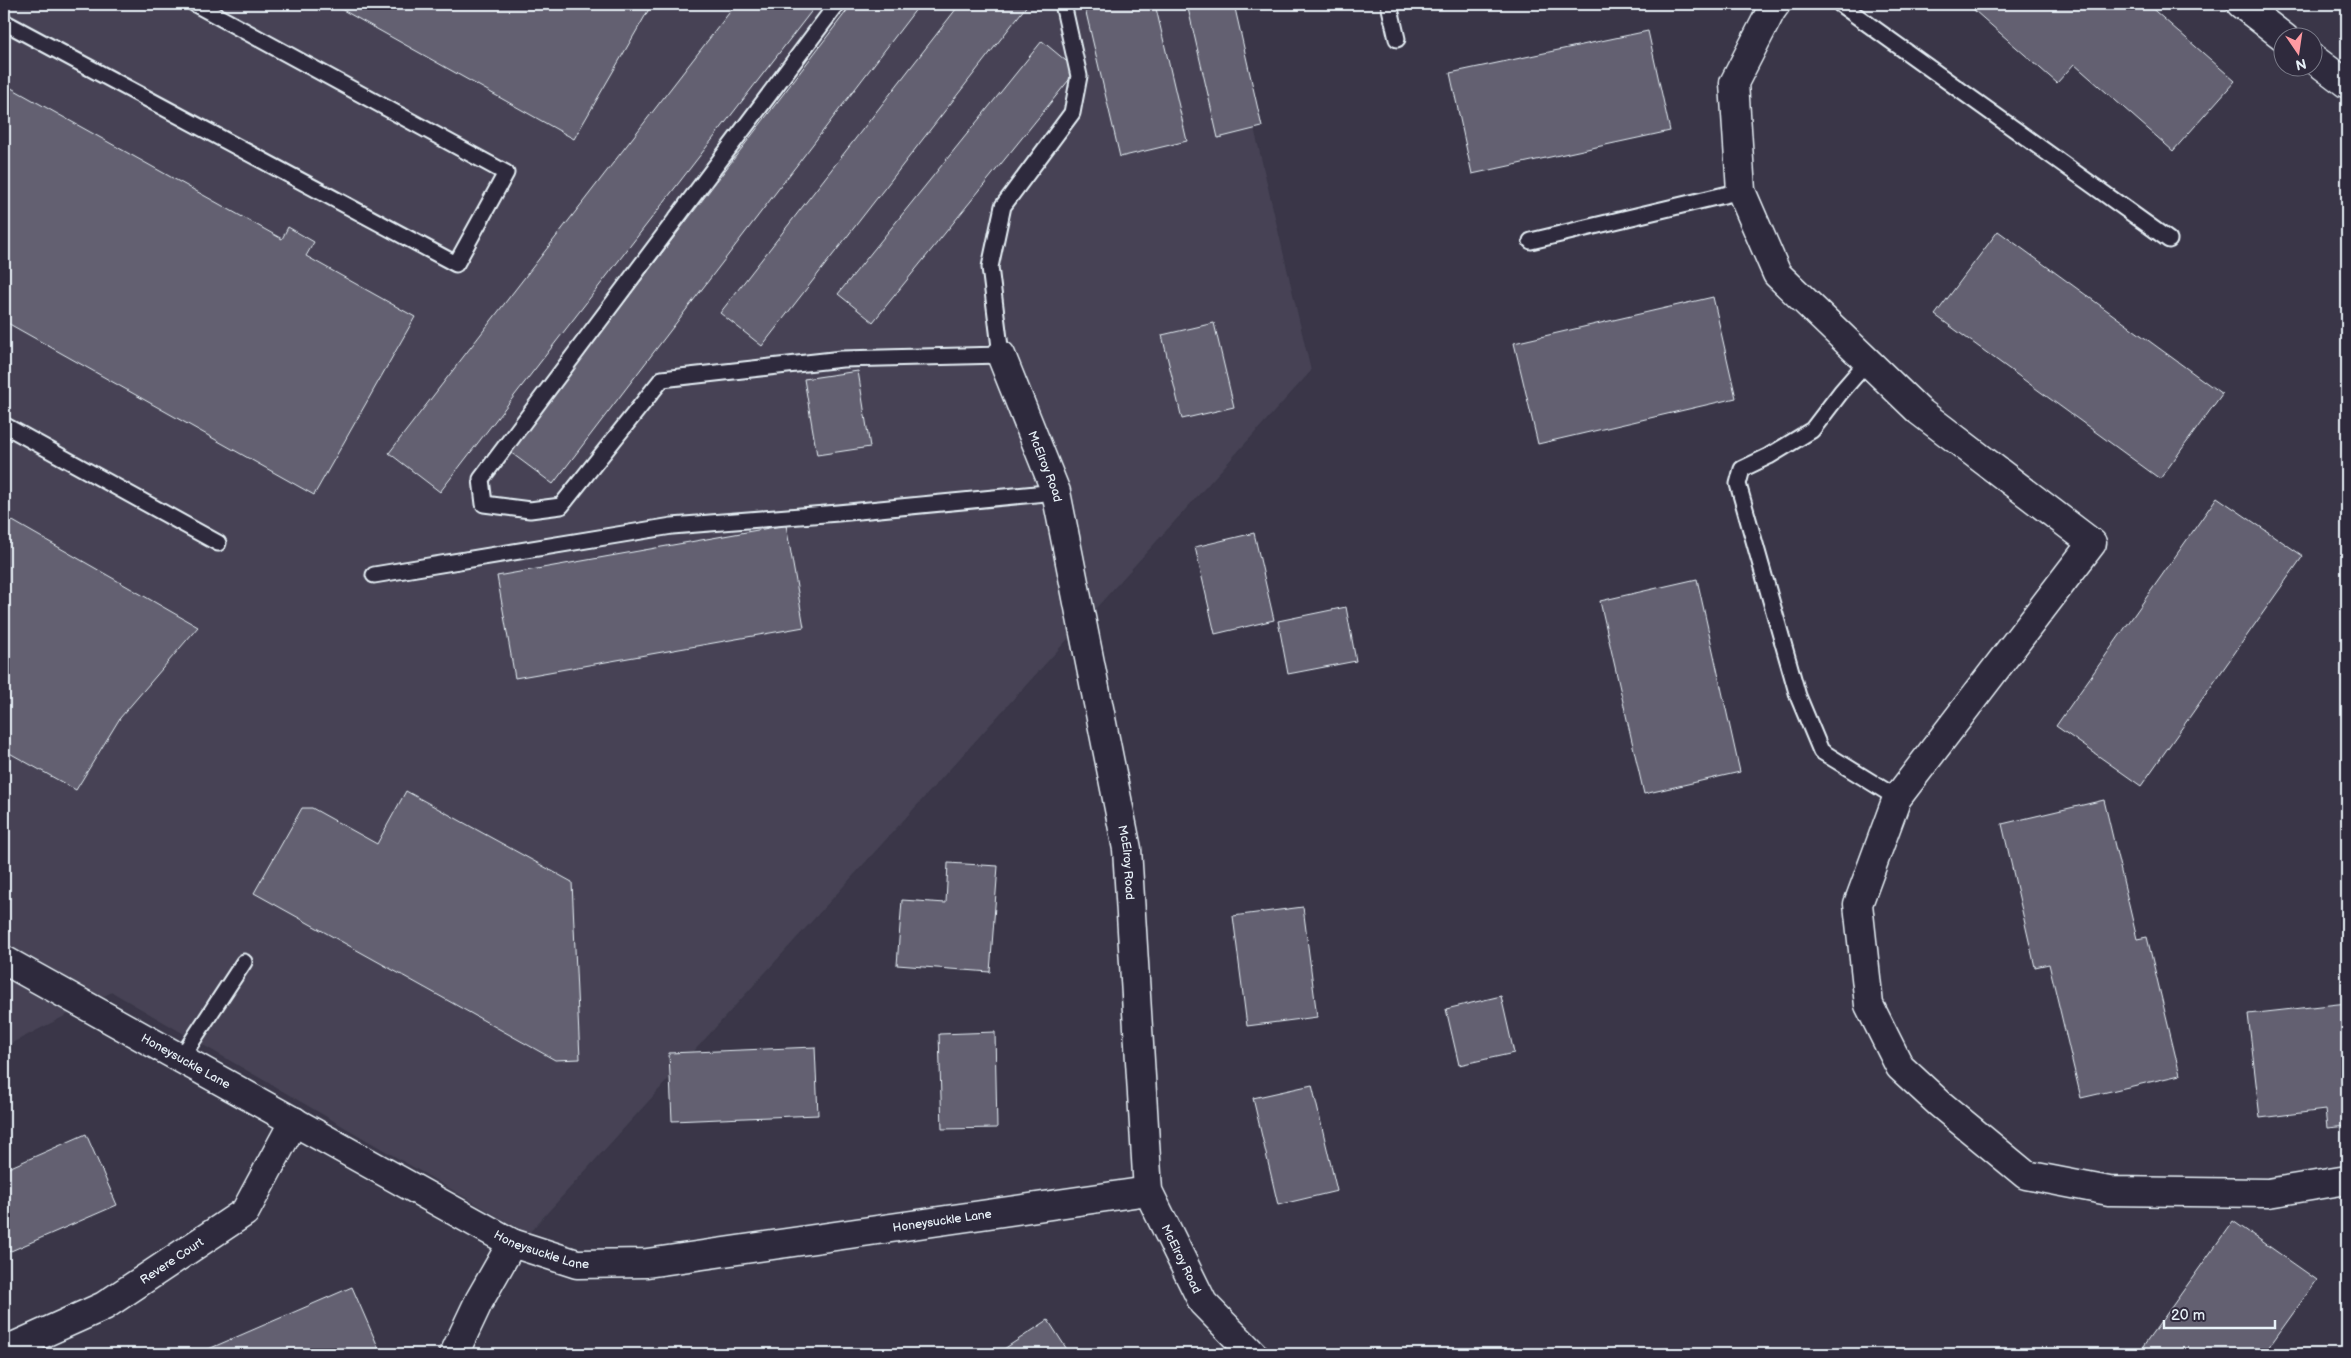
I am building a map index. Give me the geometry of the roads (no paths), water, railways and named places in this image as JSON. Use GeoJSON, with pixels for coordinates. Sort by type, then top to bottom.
{"type":"FeatureCollection","features":[{"type":"Feature","properties":{"kind":"street"},"geometry":{"type":"LineString","coordinates":[[1776,4],[1770,10],[1734,83],[1741,191],[1777,274],[1919,411],[2092,543],[1897,798],[1858,904],[1869,1005],[1900,1067],[1940,1104],[2026,1175],[2109,1191],[2268,1192],[2347,1180]]}},
{"type":"Feature","properties":{"kind":"street"},"geometry":{"type":"LineString","coordinates":[[2241,4],[2274,30]]}},
{"type":"Feature","properties":{"kind":"street"},"geometry":{"type":"LineString","coordinates":[[2324,67],[2347,84]]}},
{"type":"Feature","properties":{"kind":"street","name":"McElroy Road"},"geometry":{"type":"LineString","coordinates":[[1001,355],[1056,492],[1127,849],[1148,1191],[1203,1303],[1253,1354]]}},
{"type":"Feature","properties":{"kind":"street","name":"Honeysuckle Lane"},"geometry":{"type":"LineString","coordinates":[[4,960],[512,1243],[577,1264],[647,1263],[1148,1191]]}},
{"type":"Feature","properties":{"kind":"street","name":"Revere Court"},"geometry":{"type":"LineString","coordinates":[[4,1351],[104,1306],[246,1212],[294,1121]]}},
{"type":"Feature","properties":{"kind":"street"},"geometry":{"type":"LineString","coordinates":[[454,1354],[479,1301],[512,1243]]}},
{"type":"Feature","properties":{"kind":"lane"},"geometry":{"type":"LineString","coordinates":[[4,22],[456,264],[506,172],[195,4]]}},
{"type":"Feature","properties":{"kind":"lane"},"geometry":{"type":"LineString","coordinates":[[837,4],[481,479],[484,504],[530,510],[561,506],[662,379],[842,359],[1001,355],[990,266],[1003,206],[1072,113],[1079,76],[1063,4]]}},
{"type":"Feature","properties":{"kind":"lane"},"geometry":{"type":"LineString","coordinates":[[1389,4],[1397,39]]}},
{"type":"Feature","properties":{"kind":"lane"},"geometry":{"type":"LineString","coordinates":[[1840,4],[2169,240]]}},
{"type":"Feature","properties":{"kind":"lane"},"geometry":{"type":"LineString","coordinates":[[1531,241],[1741,191]]}},
{"type":"Feature","properties":{"kind":"lane"},"geometry":{"type":"LineString","coordinates":[[1868,362],[1841,392],[1812,430],[1742,469],[1738,484],[1798,696],[1822,751],[1897,798]]}},
{"type":"Feature","properties":{"kind":"lane"},"geometry":{"type":"LineString","coordinates":[[4,425],[218,542]]}},
{"type":"Feature","properties":{"kind":"lane"},"geometry":{"type":"LineString","coordinates":[[374,575],[672,526],[838,513],[1056,492]]}},
{"type":"Feature","properties":{"kind":"lane"},"geometry":{"type":"LineString","coordinates":[[181,1058],[244,962]]}}]}
